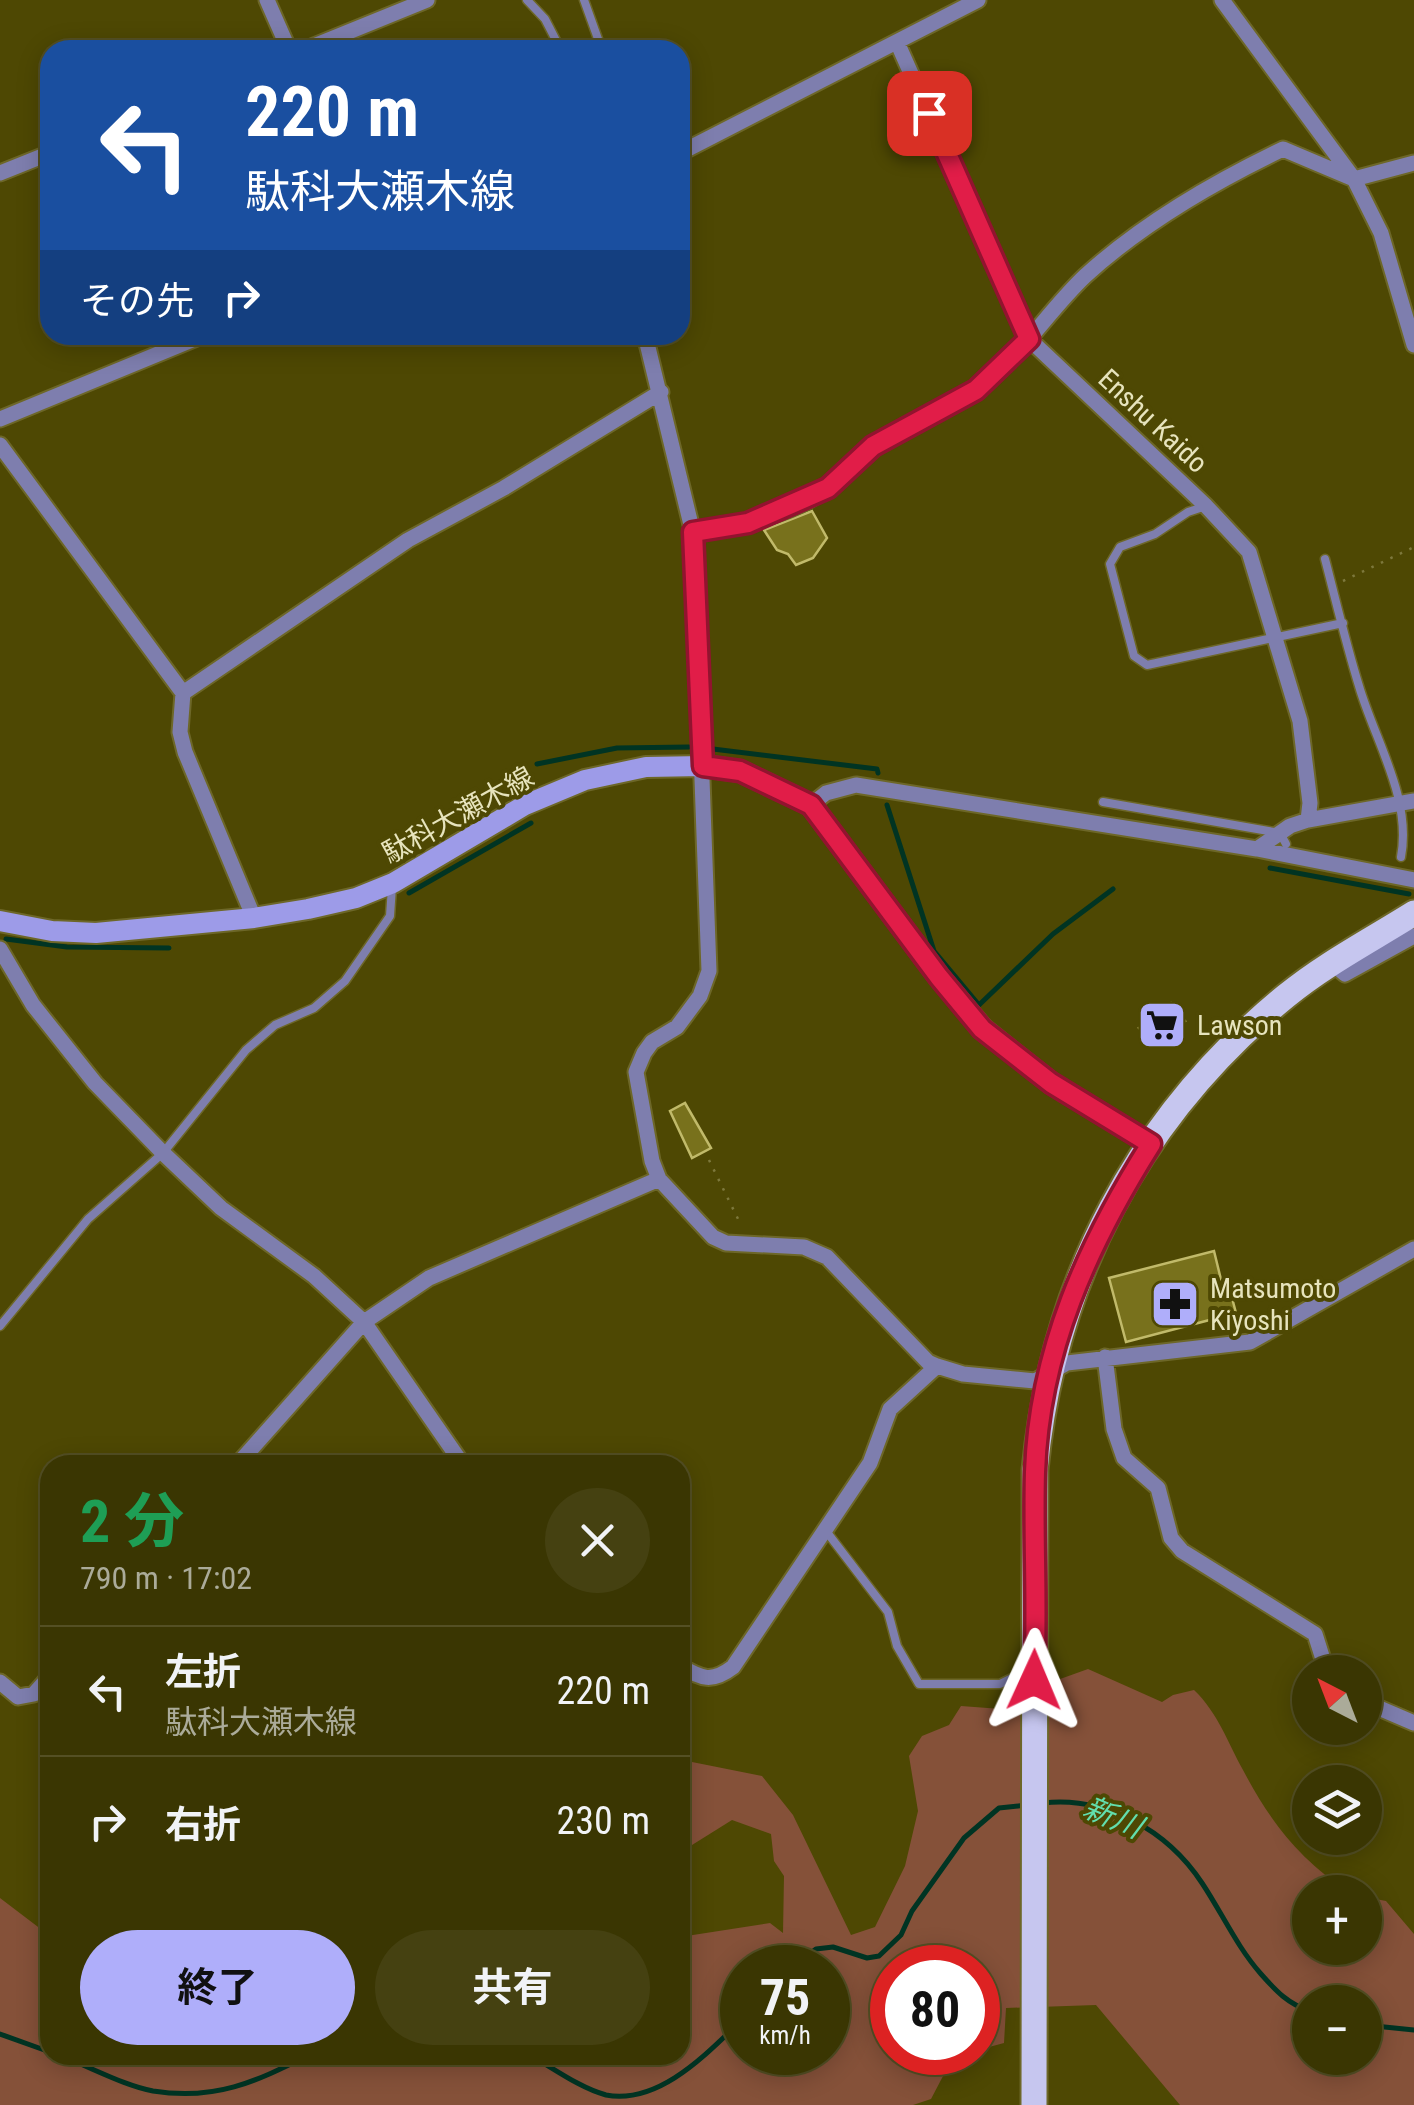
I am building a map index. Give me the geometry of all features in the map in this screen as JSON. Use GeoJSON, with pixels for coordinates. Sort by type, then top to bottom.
{"type":"FeatureCollection","features":[{"type":"Feature","properties":{"kind":"highway"},"geometry":{"type":"LineString","coordinates":[[1034,2105],[1035,1470],[1048,1374],[1075,1283],[1113,1204],[1179,1101],[1225,1051],[1288,994],[1414,913]]}},
{"type":"Feature","properties":{"kind":"main road","name":"駄科大瀬木線"},"geometry":{"type":"LineString","coordinates":[[0,921],[96,933],[254,918],[356,898],[392,883],[525,805],[585,780],[646,766],[703,766],[740,771],[811,805],[982,1029],[1051,1083],[1151,1144]]}},
{"type":"Feature","properties":{"kind":"street"},"geometry":{"type":"LineString","coordinates":[[267,0],[285,40]]}},
{"type":"Feature","properties":{"kind":"street"},"geometry":{"type":"LineString","coordinates":[[329,40],[428,0]]}},
{"type":"Feature","properties":{"kind":"street"},"geometry":{"type":"LineString","coordinates":[[690,148],[978,0]]}},
{"type":"Feature","properties":{"kind":"street"},"geometry":{"type":"LineString","coordinates":[[1222,0],[1354,180],[1381,232],[1414,345]]}},
{"type":"Feature","properties":{"kind":"street","name":"Enshu Kaido"},"geometry":{"type":"LineString","coordinates":[[897,42],[1029,339],[1206,506],[1249,552],[1300,721],[1310,803],[1308,820]]}},
{"type":"Feature","properties":{"kind":"street"},"geometry":{"type":"LineString","coordinates":[[693,532],[748,523],[828,488],[873,446],[976,390],[1029,339],[1082,278],[1130,238],[1179,205],[1262,160],[1284,150],[1354,180],[1414,163]]}},
{"type":"Feature","properties":{"kind":"street"},"geometry":{"type":"LineString","coordinates":[[0,173],[40,157]]}},
{"type":"Feature","properties":{"kind":"street"},"geometry":{"type":"LineString","coordinates":[[0,419],[180,345]]}},
{"type":"Feature","properties":{"kind":"street"},"geometry":{"type":"LineString","coordinates":[[648,345],[693,532],[709,972],[700,996],[677,1027],[652,1042],[636,1072],[652,1161],[659,1178],[713,1236],[726,1243],[804,1247],[827,1257],[928,1362],[963,1374],[1035,1381],[1068,1363],[1250,1342],[1414,1248]]}},
{"type":"Feature","properties":{"kind":"street"},"geometry":{"type":"LineString","coordinates":[[183,693],[408,540],[504,488],[660,392]]}},
{"type":"Feature","properties":{"kind":"street"},"geometry":{"type":"LineString","coordinates":[[0,445],[183,693],[180,732],[185,752],[254,918]]}},
{"type":"Feature","properties":{"kind":"street"},"geometry":{"type":"LineString","coordinates":[[811,805],[826,793],[856,785],[1257,849],[1414,880]]}},
{"type":"Feature","properties":{"kind":"street"},"geometry":{"type":"LineString","coordinates":[[1257,849],[1283,838],[1308,820],[1407,802]]}},
{"type":"Feature","properties":{"kind":"street"},"geometry":{"type":"LineString","coordinates":[[1332,964],[1345,974],[1414,936]]}},
{"type":"Feature","properties":{"kind":"street"},"geometry":{"type":"LineString","coordinates":[[0,949],[33,1004],[94,1083],[221,1208],[314,1276],[364,1322],[456,1455]]}},
{"type":"Feature","properties":{"kind":"street"},"geometry":{"type":"LineString","coordinates":[[247,1455],[364,1322],[430,1278],[659,1178]]}},
{"type":"Feature","properties":{"kind":"street"},"geometry":{"type":"LineString","coordinates":[[1104,1357],[1114,1429],[1124,1458],[1158,1488],[1170,1538],[1182,1551],[1315,1634],[1322,1655]]}},
{"type":"Feature","properties":{"kind":"street"},"geometry":{"type":"LineString","coordinates":[[690,1672],[698,1677],[720,1677],[733,1666],[870,1462],[890,1409],[937,1366]]}},
{"type":"Feature","properties":{"kind":"street"},"geometry":{"type":"LineString","coordinates":[[0,1682],[18,1697],[34,1694],[40,1687]]}},
{"type":"Feature","properties":{"kind":"street"},"geometry":{"type":"LineString","coordinates":[[1382,1709],[1414,1723]]}},
{"type":"Feature","properties":{"kind":"lane"},"geometry":{"type":"LineString","coordinates":[[527,0],[545,19],[556,40]]}},
{"type":"Feature","properties":{"kind":"lane"},"geometry":{"type":"LineString","coordinates":[[584,0],[598,40]]}},
{"type":"Feature","properties":{"kind":"lane"},"geometry":{"type":"LineString","coordinates":[[1206,506],[1188,512],[1155,534],[1120,547],[1110,564],[1134,656],[1147,665],[1343,623]]}},
{"type":"Feature","properties":{"kind":"lane"},"geometry":{"type":"LineString","coordinates":[[1324,559],[1359,688],[1407,802],[1401,856]]}},
{"type":"Feature","properties":{"kind":"lane"},"geometry":{"type":"LineString","coordinates":[[1103,802],[1283,838]]}},
{"type":"Feature","properties":{"kind":"lane"},"geometry":{"type":"LineString","coordinates":[[0,1326],[88,1219],[163,1153],[246,1050],[275,1025],[314,1008],[345,981],[390,916],[392,883]]}},
{"type":"Feature","properties":{"kind":"lane"},"geometry":{"type":"LineString","coordinates":[[824,1529],[888,1612],[897,1646],[919,1684],[1000,1684],[1034,1673]]}},
{"type":"Feature","properties":{"kind":"path"},"geometry":{"type":"LineString","coordinates":[[1332,586],[1414,547]]}},
{"type":"Feature","properties":{"kind":"path"},"geometry":{"type":"LineString","coordinates":[[709,1160],[751,1244]]}},
{"type":"Feature","properties":{"kind":"path"},"geometry":{"type":"LineString","coordinates":[[34,1694],[40,1710]]}},
{"type":"Feature","properties":{"kind":"shaded area"},"geometry":{"type":"Polygon","coordinates":[[[1088,1669],[1162,1702],[1194,1690],[1216,1718],[1254,1789],[1292,1842],[1292,1855],[1303,1855],[1327,1875],[1292,1875],[1292,1965],[1382,1965],[1382,1900],[1414,1934],[1414,2105],[1180,2105],[1096,2005],[1006,2008],[1004,2043],[1000,2044],[1000,1945],[870,1945],[870,2075],[944,2075],[931,2099],[913,2105],[0,2105],[0,1898],[40,1928],[40,2065],[690,2065],[690,1935],[770,1923],[783,1933],[784,1876],[774,1861],[771,1834],[732,1820],[690,1845],[690,1762],[762,1776],[793,1815],[851,1935],[875,1927],[905,1866],[918,1811],[909,1756],[922,1736],[949,1725],[961,1706],[1001,1709],[1033,1705],[1049,1683],[1088,1669]]]}},
{"type":"Feature","properties":{"kind":"building"},"geometry":{"type":"Polygon","coordinates":[[[812,511],[827,538],[813,558],[796,565],[788,554],[777,550],[764,530],[812,511]]]}},
{"type":"Feature","properties":{"kind":"building","name":"Lawson"},"geometry":{"type":"Polygon","coordinates":[[[1171,1003],[1185,1021],[1153,1046],[1139,1028],[1171,1003]]]}},
{"type":"Feature","properties":{"kind":"building"},"geometry":{"type":"Polygon","coordinates":[[[685,1103],[711,1148],[692,1158],[670,1111],[685,1103]]]}},
{"type":"Feature","properties":{"kind":"building","name":"Matsumoto Kiyoshi"},"geometry":{"type":"Polygon","coordinates":[[[1214,1251],[1225,1296],[1231,1294],[1236,1313],[1126,1342],[1109,1278],[1214,1251]]]}},
{"type":"Feature","properties":{"kind":"waterway"},"geometry":{"type":"LineString","coordinates":[[537,764],[617,748],[689,747]]}},
{"type":"Feature","properties":{"kind":"waterway"},"geometry":{"type":"LineString","coordinates":[[713,749],[877,769],[878,773]]}},
{"type":"Feature","properties":{"kind":"waterway"},"geometry":{"type":"LineString","coordinates":[[887,805],[934,951],[979,1005],[1053,934],[1113,889]]}},
{"type":"Feature","properties":{"kind":"waterway"},"geometry":{"type":"LineString","coordinates":[[409,893],[531,823]]}},
{"type":"Feature","properties":{"kind":"waterway"},"geometry":{"type":"LineString","coordinates":[[1270,868],[1409,894]]}},
{"type":"Feature","properties":{"kind":"waterway"},"geometry":{"type":"LineString","coordinates":[[6,939],[67,947],[169,948]]}},
{"type":"Feature","properties":{"kind":"waterway","name":"新川"},"geometry":{"type":"LineString","coordinates":[[1043,1803],[1066,1802],[1112,1811],[1133,1820],[1171,1847],[1202,1883],[1244,1953],[1292,2003]]}},
{"type":"Feature","properties":{"kind":"waterway","name":"新川"},"geometry":{"type":"LineString","coordinates":[[850,1952],[867,1958],[879,1956],[901,1935],[912,1911],[964,1838],[999,1808],[1027,1805]]}},
{"type":"Feature","properties":{"kind":"waterway","name":"新川"},"geometry":{"type":"LineString","coordinates":[[1382,2027],[1414,2030]]}},
{"type":"Feature","properties":{"kind":"waterway","name":"新川"},"geometry":{"type":"LineString","coordinates":[[0,2034],[40,2048]]}},
{"type":"Feature","properties":{"kind":"waterway","name":"新川"},"geometry":{"type":"LineString","coordinates":[[547,2065],[586,2088],[626,2096],[664,2084],[720,2041]]}},
{"type":"Feature","properties":{"kind":"waterway","name":"新川"},"geometry":{"type":"LineString","coordinates":[[82,2065],[129,2084],[175,2093],[234,2087],[288,2065]]}},
{"type":"Feature","properties":{"kind":"place","name":"Lawson"},"geometry":{"type":"Point","coordinates":[1162,1025]}},
{"type":"Feature","properties":{"kind":"place","name":"Matsumoto Kiyoshi"},"geometry":{"type":"Point","coordinates":[1175,1304]}},
{"type":"Feature","properties":{"kind":"route"},"geometry":{"type":"LineString","coordinates":[[929,113],[1029,339],[976,390],[873,446],[828,488],[748,523],[693,532],[703,766],[740,771],[811,805],[982,1029],[1051,1083],[1151,1144],[1113,1204],[1075,1283],[1048,1374],[1035,1470],[1034,1680]]}}]}
